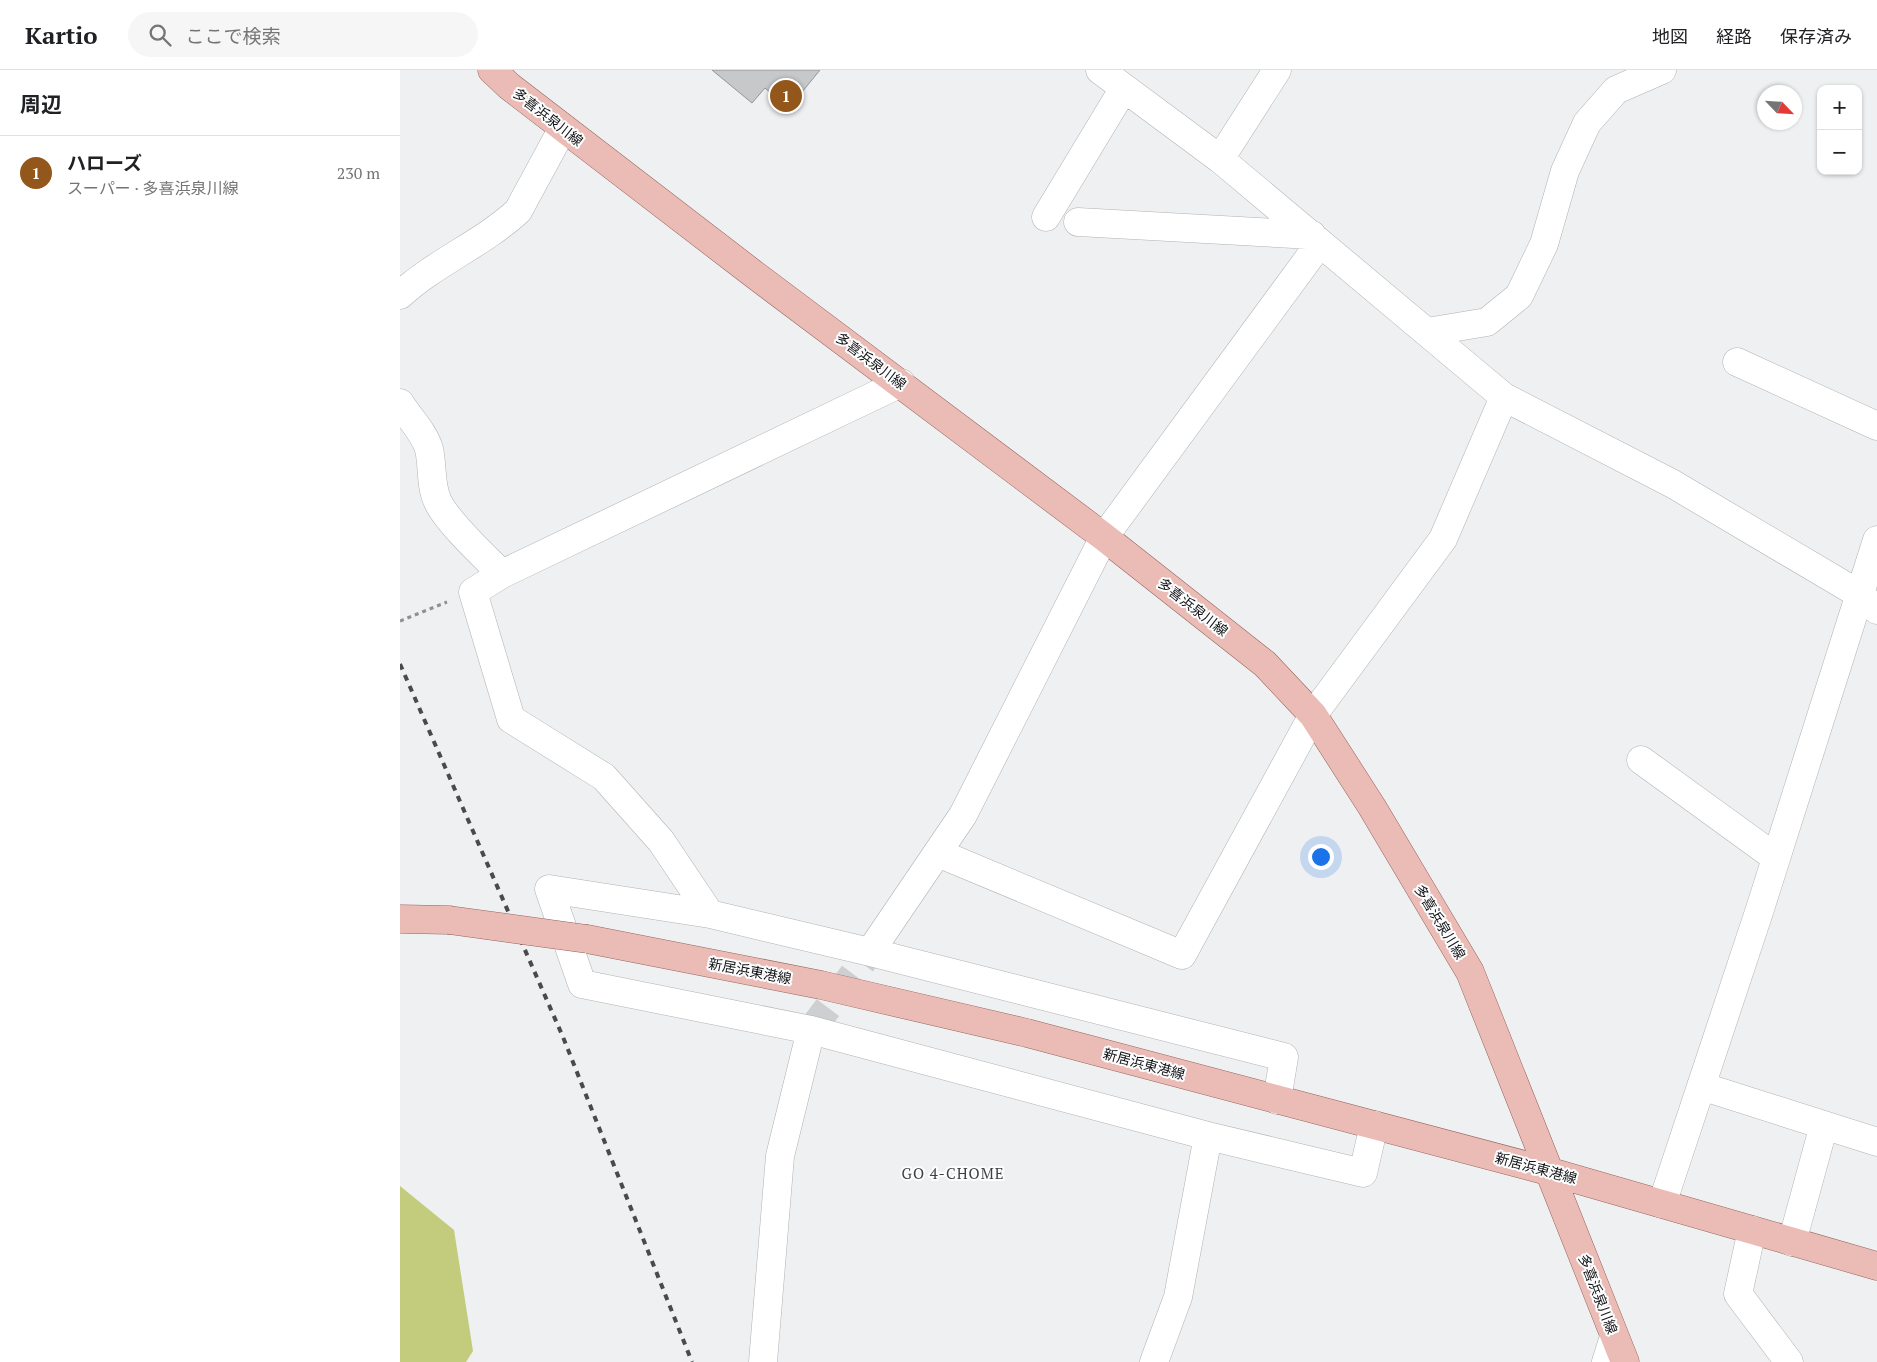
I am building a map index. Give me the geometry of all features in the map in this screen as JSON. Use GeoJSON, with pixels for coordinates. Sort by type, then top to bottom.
{"type":"FeatureCollection","features":[{"type":"Feature","properties":{"kind":"main road","name":"多喜浜泉川線"},"geometry":{"type":"LineString","coordinates":[[492,70],[509,86],[751,272],[1104,537],[1265,664],[1313,715],[1372,807],[1470,972],[1625,1362]]}},
{"type":"Feature","properties":{"kind":"main road","name":"新居浜東港線"},"geometry":{"type":"LineString","coordinates":[[400,919],[449,920],[587,939],[821,985],[1018,1031],[1551,1172],[1877,1266]]}},
{"type":"Feature","properties":{"kind":"street"},"geometry":{"type":"LineString","coordinates":[[1100,70],[1220,159],[1504,396],[1673,484],[1868,602]]}},
{"type":"Feature","properties":{"kind":"street"},"geometry":{"type":"LineString","coordinates":[[1220,159],[1277,70]]}},
{"type":"Feature","properties":{"kind":"street"},"geometry":{"type":"LineString","coordinates":[[1427,332],[1487,322],[1519,296],[1544,244],[1565,171],[1587,123],[1616,90],[1662,70]]}},
{"type":"Feature","properties":{"kind":"street"},"geometry":{"type":"LineString","coordinates":[[1046,217],[1124,88]]}},
{"type":"Feature","properties":{"kind":"street"},"geometry":{"type":"LineString","coordinates":[[400,295],[422,276],[466,249],[518,211],[563,128]]}},
{"type":"Feature","properties":{"kind":"street"},"geometry":{"type":"LineString","coordinates":[[1078,222],[1316,239]]}},
{"type":"Feature","properties":{"kind":"street"},"geometry":{"type":"LineString","coordinates":[[870,952],[963,815],[1104,537],[1316,239]]}},
{"type":"Feature","properties":{"kind":"street"},"geometry":{"type":"LineString","coordinates":[[1736,362],[1877,426]]}},
{"type":"Feature","properties":{"kind":"street"},"geometry":{"type":"LineString","coordinates":[[710,914],[662,841],[604,776],[511,719],[473,592],[502,574],[901,383]]}},
{"type":"Feature","properties":{"kind":"street"},"geometry":{"type":"LineString","coordinates":[[938,854],[1182,955],[1313,715],[1443,539],[1504,396]]}},
{"type":"Feature","properties":{"kind":"street"},"geometry":{"type":"LineString","coordinates":[[400,403],[422,434],[428,448],[434,489],[438,502],[448,517],[502,574]]}},
{"type":"Feature","properties":{"kind":"street"},"geometry":{"type":"LineString","coordinates":[[1662,1204],[1776,858],[1868,602],[1877,540]]}},
{"type":"Feature","properties":{"kind":"street"},"geometry":{"type":"LineString","coordinates":[[1641,760],[1776,858]]}},
{"type":"Feature","properties":{"kind":"street"},"geometry":{"type":"LineString","coordinates":[[1277,1100],[1284,1057],[870,952],[710,914],[549,889],[582,984],[811,1030],[1208,1136],[1363,1173],[1374,1125]]}},
{"type":"Feature","properties":{"kind":"street"},"geometry":{"type":"LineString","coordinates":[[763,1362],[780,1156],[811,1030]]}},
{"type":"Feature","properties":{"kind":"street"},"geometry":{"type":"LineString","coordinates":[[1701,1086],[1877,1142]]}},
{"type":"Feature","properties":{"kind":"street"},"geometry":{"type":"LineString","coordinates":[[1792,1242],[1824,1126]]}},
{"type":"Feature","properties":{"kind":"street"},"geometry":{"type":"LineString","coordinates":[[1154,1362],[1178,1297],[1208,1136]]}},
{"type":"Feature","properties":{"kind":"street"},"geometry":{"type":"LineString","coordinates":[[1752,1230],[1738,1294],[1789,1362]]}},
{"type":"Feature","properties":{"kind":"street"},"geometry":{"type":"LineString","coordinates":[[1606,1362],[1614,1336]]}},
{"type":"Feature","properties":{"kind":"path"},"geometry":{"type":"LineString","coordinates":[[400,621],[473,592]]}},
{"type":"Feature","properties":{"kind":"green space"},"geometry":{"type":"Polygon","coordinates":[[[400,1186],[454,1230],[473,1351],[466,1362],[400,1362],[400,1186]]]}},
{"type":"Feature","properties":{"kind":"building"},"geometry":{"type":"Polygon","coordinates":[[[712,70],[820,70],[789,108],[765,88],[752,103],[712,70]]]}},
{"type":"Feature","properties":{"kind":"tunnel"},"geometry":{"type":"LineString","coordinates":[[811,1030],[870,952]]}},
{"type":"Feature","properties":{"kind":"railway"},"geometry":{"type":"LineString","coordinates":[[400,664],[563,1037],[692,1362]]}},
{"type":"Feature","properties":{"kind":"place","name":"ハローズ"},"geometry":{"type":"Point","coordinates":[786,96]}},
{"type":"Feature","properties":{"kind":"district","name":"GO 4-CHOME"},"geometry":{"type":"Point","coordinates":[953,1174]}}]}
